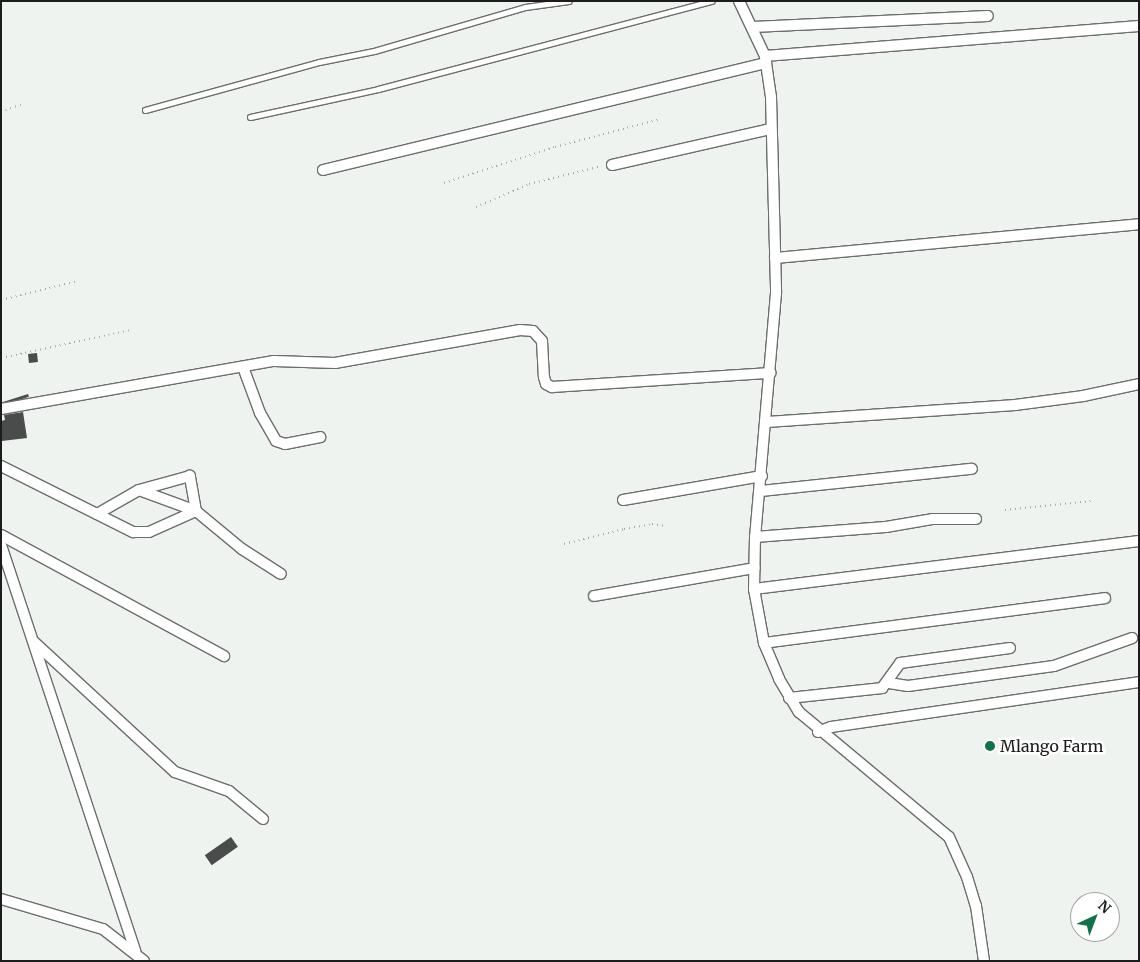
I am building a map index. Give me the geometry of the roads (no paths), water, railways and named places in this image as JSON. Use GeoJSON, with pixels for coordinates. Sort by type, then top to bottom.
{"type":"FeatureCollection","features":[{"type":"Feature","properties":{"kind":"street"},"geometry":{"type":"LineString","coordinates":[[739,1],[753,27],[765,60],[771,97],[775,258],[771,373],[761,491],[755,537],[754,589],[764,643],[789,698],[818,732],[949,836],[968,876],[976,906],[984,961]]}},
{"type":"Feature","properties":{"kind":"street"},"geometry":{"type":"LineString","coordinates":[[753,27],[988,16]]}},
{"type":"Feature","properties":{"kind":"street"},"geometry":{"type":"LineString","coordinates":[[323,170],[765,60],[1139,26]]}},
{"type":"Feature","properties":{"kind":"street"},"geometry":{"type":"LineString","coordinates":[[612,165],[771,129]]}},
{"type":"Feature","properties":{"kind":"street"},"geometry":{"type":"LineString","coordinates":[[775,258],[1139,224]]}},
{"type":"Feature","properties":{"kind":"street"},"geometry":{"type":"LineString","coordinates":[[1,410],[274,361],[335,364],[526,330],[538,334],[542,341],[544,377],[546,384],[552,387],[771,373]]}},
{"type":"Feature","properties":{"kind":"street"},"geometry":{"type":"LineString","coordinates":[[242,367],[260,413],[276,441],[285,444],[320,437]]}},
{"type":"Feature","properties":{"kind":"street"},"geometry":{"type":"LineString","coordinates":[[767,422],[1015,405],[1083,396],[1139,384]]}},
{"type":"Feature","properties":{"kind":"street"},"geometry":{"type":"LineString","coordinates":[[1,466],[97,514],[142,534],[196,511]]}},
{"type":"Feature","properties":{"kind":"street"},"geometry":{"type":"LineString","coordinates":[[761,491],[972,469]]}},
{"type":"Feature","properties":{"kind":"street"},"geometry":{"type":"LineString","coordinates":[[97,514],[139,490],[190,476],[196,511]]}},
{"type":"Feature","properties":{"kind":"street"},"geometry":{"type":"LineString","coordinates":[[623,500],[762,476]]}},
{"type":"Feature","properties":{"kind":"street"},"geometry":{"type":"LineString","coordinates":[[139,490],[196,511],[242,549],[281,574]]}},
{"type":"Feature","properties":{"kind":"street"},"geometry":{"type":"LineString","coordinates":[[755,537],[886,527],[933,519],[976,518]]}},
{"type":"Feature","properties":{"kind":"street"},"geometry":{"type":"LineString","coordinates":[[1,535],[224,656]]}},
{"type":"Feature","properties":{"kind":"street"},"geometry":{"type":"LineString","coordinates":[[754,589],[1139,541]]}},
{"type":"Feature","properties":{"kind":"street"},"geometry":{"type":"LineString","coordinates":[[1,545],[135,951]]}},
{"type":"Feature","properties":{"kind":"street"},"geometry":{"type":"LineString","coordinates":[[594,596],[755,568]]}},
{"type":"Feature","properties":{"kind":"street"},"geometry":{"type":"LineString","coordinates":[[764,643],[1105,598]]}},
{"type":"Feature","properties":{"kind":"street"},"geometry":{"type":"LineString","coordinates":[[889,683],[908,686],[1054,666],[1132,638]]}},
{"type":"Feature","properties":{"kind":"street"},"geometry":{"type":"LineString","coordinates":[[33,641],[175,772],[229,791],[263,819]]}},
{"type":"Feature","properties":{"kind":"street"},"geometry":{"type":"LineString","coordinates":[[789,698],[882,688],[889,683],[900,663],[1010,648]]}},
{"type":"Feature","properties":{"kind":"street"},"geometry":{"type":"LineString","coordinates":[[818,732],[831,727],[1139,682]]}},
{"type":"Feature","properties":{"kind":"street"},"geometry":{"type":"LineString","coordinates":[[1,899],[103,929],[135,951],[144,961]]}},
{"type":"Feature","properties":{"kind":"lane"},"geometry":{"type":"LineString","coordinates":[[145,110],[319,62],[374,51],[524,7],[569,1]]}},
{"type":"Feature","properties":{"kind":"lane"},"geometry":{"type":"LineString","coordinates":[[250,116],[387,87],[712,1]]}},
{"type":"Feature","properties":{"kind":"place","name":"Mlango Farm"},"geometry":{"type":"Point","coordinates":[990,746]}}]}
